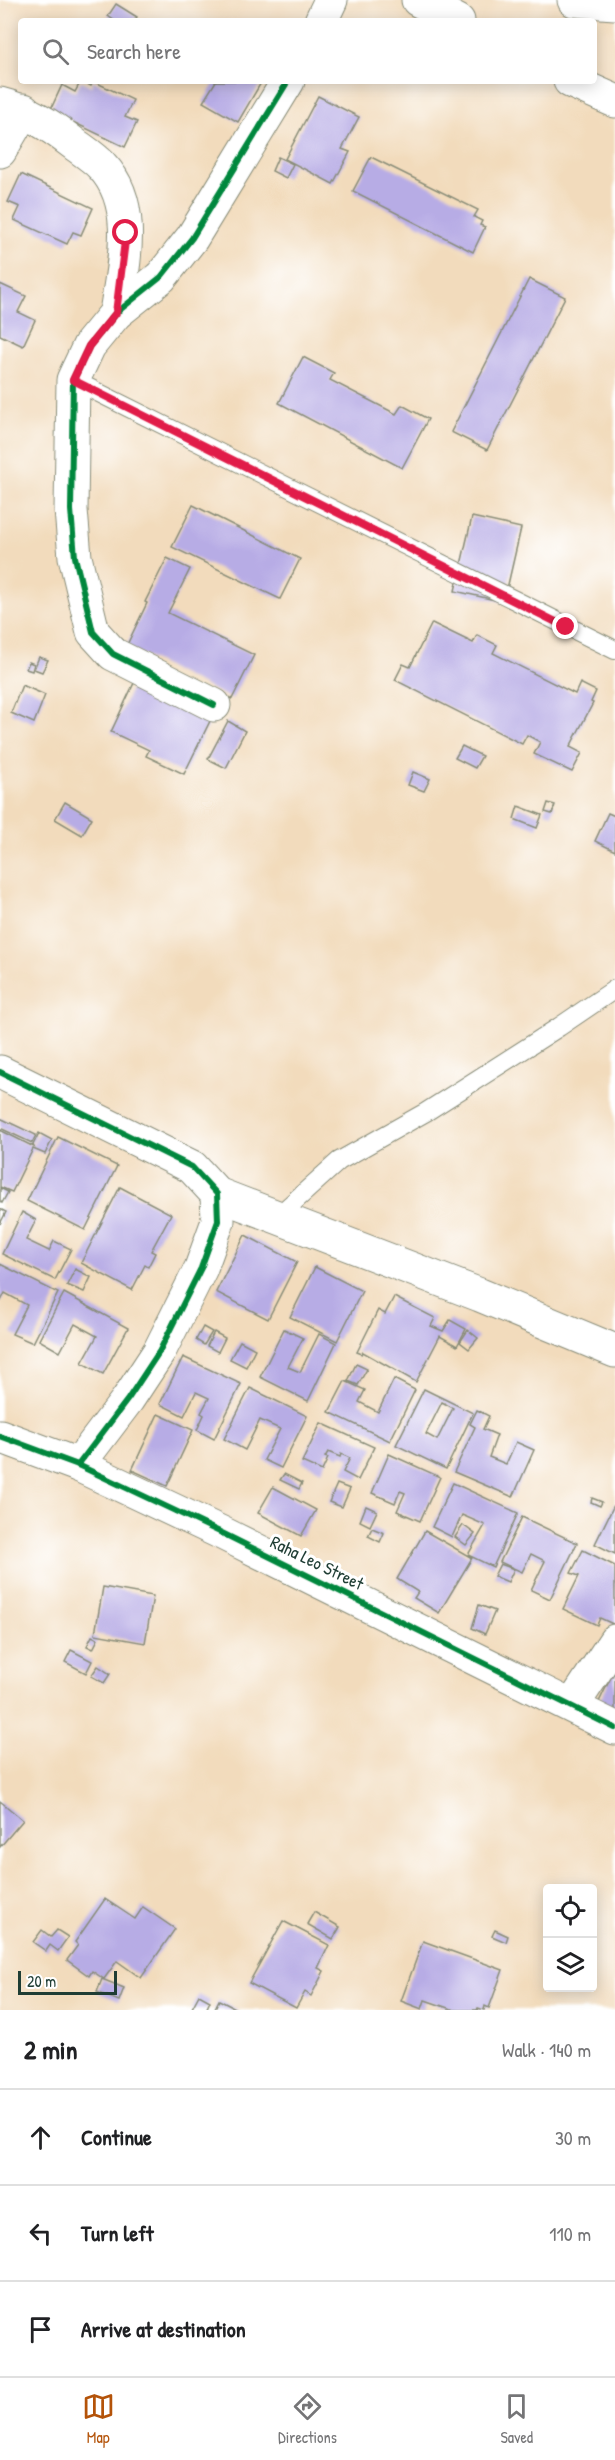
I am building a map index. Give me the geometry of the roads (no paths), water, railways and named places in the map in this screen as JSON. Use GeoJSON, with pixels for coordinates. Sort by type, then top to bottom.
{"type":"FeatureCollection","features":[{"type":"Feature","properties":{"kind":"street"},"geometry":{"type":"LineString","coordinates":[[322,18],[331,0]]}},
{"type":"Feature","properties":{"kind":"street"},"geometry":{"type":"LineString","coordinates":[[418,0],[452,18]]}},
{"type":"Feature","properties":{"kind":"street"},"geometry":{"type":"LineString","coordinates":[[574,0],[610,2]]}},
{"type":"Feature","properties":{"kind":"street"},"geometry":{"type":"LineString","coordinates":[[214,705],[113,654],[93,632],[75,557],[71,510],[73,380],[89,346],[116,313],[161,277],[192,238],[286,84]]}},
{"type":"Feature","properties":{"kind":"street"},"geometry":{"type":"LineString","coordinates":[[577,84],[615,101]]}},
{"type":"Feature","properties":{"kind":"street"},"geometry":{"type":"LineString","coordinates":[[0,151],[12,107],[58,131],[102,166],[113,182],[122,202],[126,233],[116,313]]}},
{"type":"Feature","properties":{"kind":"street"},"geometry":{"type":"LineString","coordinates":[[0,1072],[192,1167],[217,1194],[480,1294],[615,1351]]}},
{"type":"Feature","properties":{"kind":"street"},"geometry":{"type":"LineString","coordinates":[[78,1465],[128,1399],[159,1352],[201,1268],[218,1221],[217,1194]]}},
{"type":"Feature","properties":{"kind":"street","name":"Raha Leo Street"},"geometry":{"type":"LineString","coordinates":[[0,1436],[78,1465],[224,1534],[615,1728]]}},
{"type":"Feature","properties":{"kind":"street"},"geometry":{"type":"LineString","coordinates":[[572,1706],[615,1641]]}},
{"type":"Feature","properties":{"kind":"lane"},"geometry":{"type":"LineString","coordinates":[[73,380],[615,650]]}},
{"type":"Feature","properties":{"kind":"lane"},"geometry":{"type":"LineString","coordinates":[[277,1217],[339,1161],[436,1106],[615,988]]}}]}
